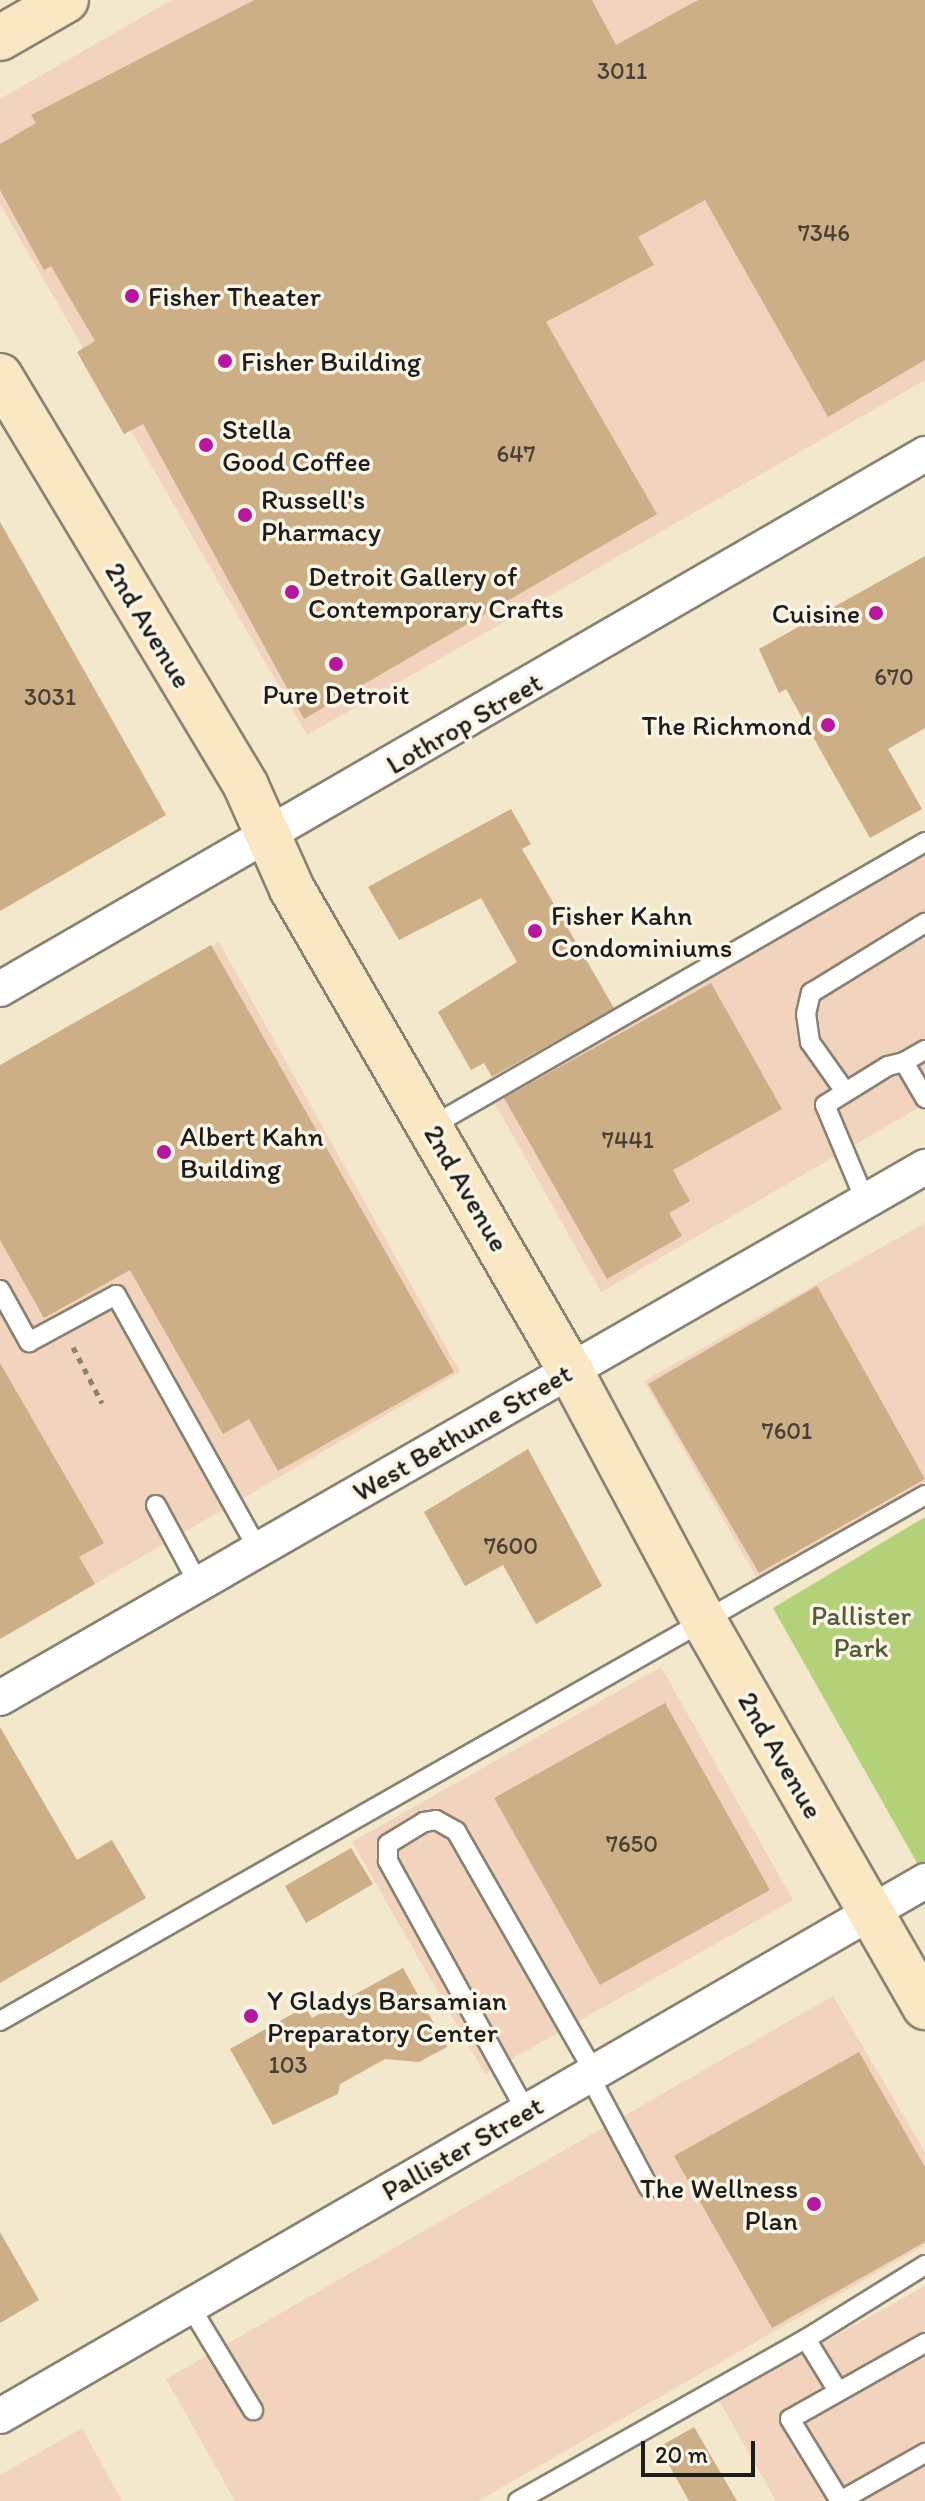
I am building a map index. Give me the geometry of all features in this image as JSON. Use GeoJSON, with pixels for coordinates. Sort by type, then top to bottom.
{"type":"FeatureCollection","features":[{"type":"Feature","properties":{"kind":"street"},"geometry":{"type":"LineString","coordinates":[[0,38],[66,0]]}},
{"type":"Feature","properties":{"kind":"street","name":"2nd Avenue"},"geometry":{"type":"LineString","coordinates":[[0,376],[246,786],[292,889],[432,1126],[570,1370],[704,1621],[925,2007]]}},
{"type":"Feature","properties":{"kind":"street","name":"Lothrop Street"},"geometry":{"type":"LineString","coordinates":[[0,989],[925,454]]}},
{"type":"Feature","properties":{"kind":"street","name":"West Bethune Street"},"geometry":{"type":"LineString","coordinates":[[0,1698],[925,1167]]}},
{"type":"Feature","properties":{"kind":"street","name":"Pallister Street"},"geometry":{"type":"LineString","coordinates":[[0,2416],[925,1881]]}},
{"type":"Feature","properties":{"kind":"lane"},"geometry":{"type":"LineString","coordinates":[[432,1126],[925,842]]}},
{"type":"Feature","properties":{"kind":"lane"},"geometry":{"type":"LineString","coordinates":[[844,1090],[810,1042],[806,1014],[811,993],[925,923]]}},
{"type":"Feature","properties":{"kind":"lane"},"geometry":{"type":"LineString","coordinates":[[865,1200],[825,1115],[825,1105],[844,1090],[925,1050]]}},
{"type":"Feature","properties":{"kind":"lane"},"geometry":{"type":"LineString","coordinates":[[904,1062],[925,1098]]}},
{"type":"Feature","properties":{"kind":"lane"},"geometry":{"type":"LineString","coordinates":[[0,1290],[29,1342],[116,1295],[258,1549]]}},
{"type":"Feature","properties":{"kind":"lane"},"geometry":{"type":"LineString","coordinates":[[0,2021],[925,1495]]}},
{"type":"Feature","properties":{"kind":"lane"},"geometry":{"type":"LineString","coordinates":[[156,1505],[198,1583]]}},
{"type":"Feature","properties":{"kind":"lane"},"geometry":{"type":"LineString","coordinates":[[526,2111],[501,2074],[388,1861],[388,1844],[424,1822],[436,1820],[456,1831],[592,2074],[649,2188]]}},
{"type":"Feature","properties":{"kind":"lane"},"geometry":{"type":"LineString","coordinates":[[518,2501],[806,2339],[925,2265]]}},
{"type":"Feature","properties":{"kind":"lane"},"geometry":{"type":"LineString","coordinates":[[190,2306],[253,2410]]}},
{"type":"Feature","properties":{"kind":"lane"},"geometry":{"type":"LineString","coordinates":[[806,2339],[838,2391]]}},
{"type":"Feature","properties":{"kind":"lane"},"geometry":{"type":"LineString","coordinates":[[925,2343],[790,2419],[840,2501],[925,2453]]}},
{"type":"Feature","properties":{"kind":"path"},"geometry":{"type":"LineString","coordinates":[[60,1326],[102,1403]]}},
{"type":"Feature","properties":{"kind":"shaded area"},"geometry":{"type":"Polygon","coordinates":[[[172,0],[925,0],[925,380],[307,735],[0,204],[0,99],[172,0]]]}},
{"type":"Feature","properties":{"kind":"shaded area"},"geometry":{"type":"Polygon","coordinates":[[[925,852],[925,1104],[601,1292],[493,1100],[925,852]]]}},
{"type":"Feature","properties":{"kind":"shaded area","name":"Albert Kahn Building"},"geometry":{"type":"Polygon","coordinates":[[[219,942],[460,1372],[0,1639],[0,1067],[219,942]]]}},
{"type":"Feature","properties":{"kind":"shaded area"},"geometry":{"type":"Polygon","coordinates":[[[925,1223],[925,1483],[757,1578],[644,1381],[925,1223]]]}},
{"type":"Feature","properties":{"kind":"shaded area"},"geometry":{"type":"Polygon","coordinates":[[[661,1667],[793,1900],[485,2074],[352,1842],[661,1667]]]}},
{"type":"Feature","properties":{"kind":"shaded area","name":"The Wellness Plan"},"geometry":{"type":"Polygon","coordinates":[[[833,1996],[925,2152],[925,2245],[478,2501],[235,2501],[166,2379],[833,1996]]]}},
{"type":"Feature","properties":{"kind":"shaded area"},"geometry":{"type":"Polygon","coordinates":[[[925,2286],[925,2501],[776,2501],[719,2400],[925,2286]]]}},
{"type":"Feature","properties":{"kind":"shaded area"},"geometry":{"type":"Polygon","coordinates":[[[82,2428],[122,2501],[0,2501],[0,2475],[82,2428]]]}},
{"type":"Feature","properties":{"kind":"green space","name":"Pallister Park"},"geometry":{"type":"Polygon","coordinates":[[[925,1517],[925,1877],[773,1608],[925,1517]]]}},
{"type":"Feature","properties":{"kind":"building"},"geometry":{"type":"Polygon","coordinates":[[[254,0],[592,0],[616,45],[698,0],[925,0],[925,360],[828,417],[705,200],[638,237],[654,265],[546,322],[657,514],[304,719],[143,424],[124,434],[102,396],[77,352],[95,341],[51,266],[44,270],[0,190],[0,144],[36,123],[31,115],[254,0]]]}},
{"type":"Feature","properties":{"kind":"building"},"geometry":{"type":"Polygon","coordinates":[[[0,522],[166,815],[0,911],[0,522]]]}},
{"type":"Feature","properties":{"kind":"building"},"geometry":{"type":"Polygon","coordinates":[[[925,556],[925,728],[888,749],[922,809],[870,838],[786,689],[779,693],[759,649],[925,556]]]}},
{"type":"Feature","properties":{"kind":"building","name":"Fisher Kahn Condominiums"},"geometry":{"type":"Polygon","coordinates":[[[511,809],[531,844],[522,849],[614,1008],[492,1077],[484,1063],[471,1070],[438,1012],[517,962],[481,898],[399,940],[368,887],[511,809]]]}},
{"type":"Feature","properties":{"kind":"building","name":"Albert Kahn Building"},"geometry":{"type":"Polygon","coordinates":[[[211,945],[454,1372],[278,1471],[249,1419],[223,1434],[130,1270],[44,1318],[0,1240],[0,1065],[211,945]]]}},
{"type":"Feature","properties":{"kind":"building"},"geometry":{"type":"Polygon","coordinates":[[[711,983],[782,1109],[673,1170],[690,1201],[669,1213],[682,1236],[607,1279],[504,1098],[711,983]]]}},
{"type":"Feature","properties":{"kind":"building"},"geometry":{"type":"Polygon","coordinates":[[[817,1286],[925,1479],[759,1573],[648,1384],[817,1286]]]}},
{"type":"Feature","properties":{"kind":"building"},"geometry":{"type":"Polygon","coordinates":[[[0,1363],[104,1543],[79,1557],[95,1584],[0,1639],[0,1363]]]}},
{"type":"Feature","properties":{"kind":"building"},"geometry":{"type":"Polygon","coordinates":[[[528,1449],[602,1586],[536,1624],[503,1565],[465,1586],[424,1512],[528,1449]]]}},
{"type":"Feature","properties":{"kind":"building"},"geometry":{"type":"Polygon","coordinates":[[[665,1703],[770,1890],[600,1985],[494,1798],[665,1703]]]}},
{"type":"Feature","properties":{"kind":"building"},"geometry":{"type":"Polygon","coordinates":[[[0,1727],[77,1860],[112,1840],[146,1898],[0,1983],[0,1727]]]}},
{"type":"Feature","properties":{"kind":"building"},"geometry":{"type":"Polygon","coordinates":[[[351,1848],[373,1884],[306,1923],[285,1886],[351,1848]]]}},
{"type":"Feature","properties":{"kind":"building"},"geometry":{"type":"Polygon","coordinates":[[[403,1968],[447,2047],[419,2062],[385,2059],[340,2084],[338,2094],[273,2125],[230,2049],[305,2007],[312,2018],[403,1968]]]}},
{"type":"Feature","properties":{"kind":"building","name":"The Wellness Plan"},"geometry":{"type":"Polygon","coordinates":[[[859,2052],[925,2167],[925,2242],[772,2328],[674,2156],[859,2052]]]}},
{"type":"Feature","properties":{"kind":"building"},"geometry":{"type":"Polygon","coordinates":[[[0,2232],[39,2300],[0,2323],[0,2232]]]}},
{"type":"Feature","properties":{"kind":"building"},"geometry":{"type":"Polygon","coordinates":[[[694,2427],[737,2501],[689,2501],[659,2447],[694,2427]]]}},
{"type":"Feature","properties":{"kind":"place","name":"Fisher Theater"},"geometry":{"type":"Point","coordinates":[132,296]}},
{"type":"Feature","properties":{"kind":"place","name":"Fisher Building"},"geometry":{"type":"Point","coordinates":[225,361]}},
{"type":"Feature","properties":{"kind":"place","name":"Stella Good Coffee"},"geometry":{"type":"Point","coordinates":[206,445]}},
{"type":"Feature","properties":{"kind":"place","name":"Russell's Pharmacy"},"geometry":{"type":"Point","coordinates":[245,515]}},
{"type":"Feature","properties":{"kind":"place","name":"Detroit Gallery of Contemporary Crafts"},"geometry":{"type":"Point","coordinates":[292,592]}},
{"type":"Feature","properties":{"kind":"place","name":"Cuisine"},"geometry":{"type":"Point","coordinates":[876,613]}},
{"type":"Feature","properties":{"kind":"place","name":"Pure Detroit"},"geometry":{"type":"Point","coordinates":[336,664]}},
{"type":"Feature","properties":{"kind":"place","name":"The Richmond"},"geometry":{"type":"Point","coordinates":[828,725]}},
{"type":"Feature","properties":{"kind":"place","name":"Fisher Kahn Condominiums"},"geometry":{"type":"Point","coordinates":[535,931]}},
{"type":"Feature","properties":{"kind":"place","name":"Albert Kahn Building"},"geometry":{"type":"Point","coordinates":[164,1152]}},
{"type":"Feature","properties":{"kind":"place","name":"Y Gladys Barsamian Preparatory Center"},"geometry":{"type":"Point","coordinates":[251,2016]}},
{"type":"Feature","properties":{"kind":"place","name":"The Wellness Plan"},"geometry":{"type":"Point","coordinates":[814,2204]}}]}
